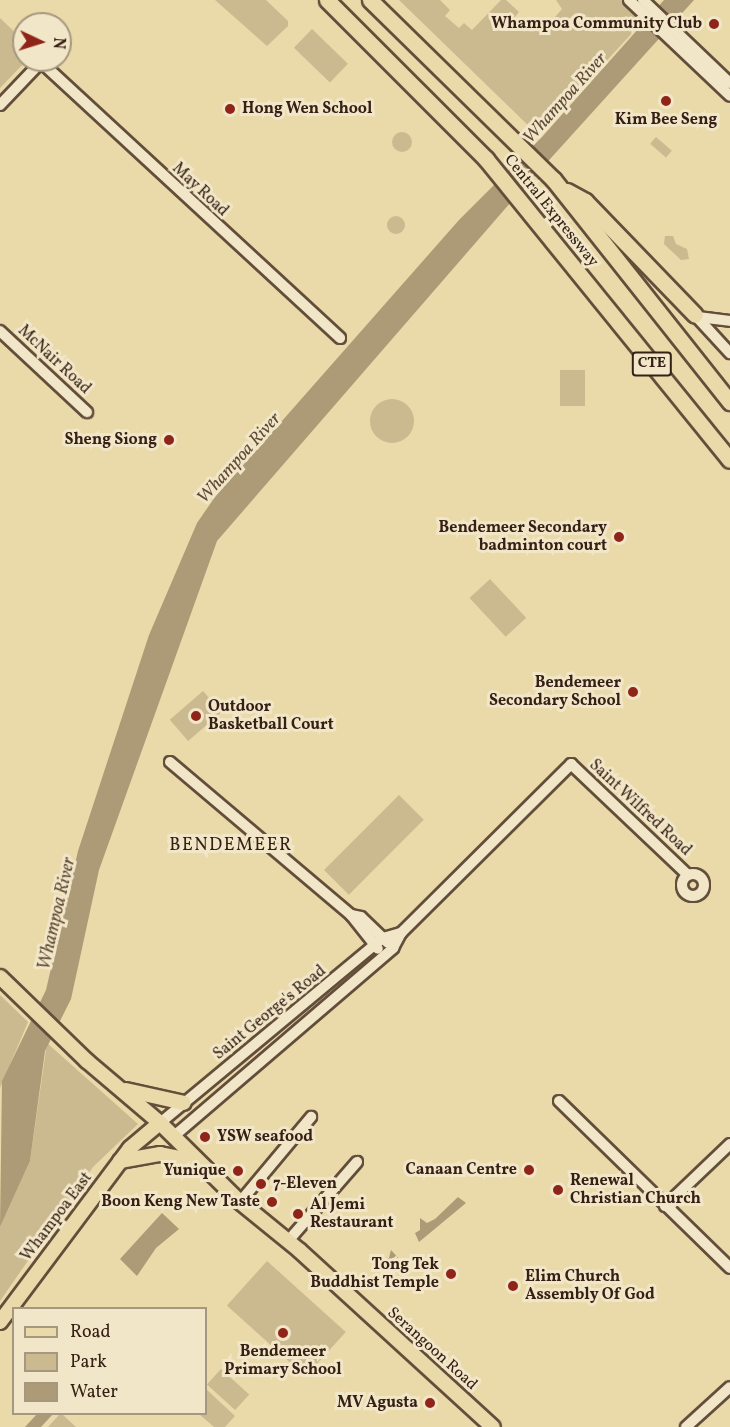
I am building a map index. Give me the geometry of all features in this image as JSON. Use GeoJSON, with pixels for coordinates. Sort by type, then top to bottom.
{"type":"FeatureCollection","features":[{"type":"Feature","properties":{"kind":"highway","name":"Central Expressway"},"geometry":{"type":"LineString","coordinates":[[327,0],[486,159],[730,460]]}},
{"type":"Feature","properties":{"kind":"highway","name":"Central Expressway"},"geometry":{"type":"LineString","coordinates":[[374,3],[557,184],[730,402]]}},
{"type":"Feature","properties":{"kind":"highway"},"geometry":{"type":"LineString","coordinates":[[557,184],[585,201],[694,315]]}},
{"type":"Feature","properties":{"kind":"main road","name":"Serangoon Road"},"geometry":{"type":"LineString","coordinates":[[0,977],[174,1136],[240,1202],[288,1241],[493,1427]]}},
{"type":"Feature","properties":{"kind":"main road"},"geometry":{"type":"LineString","coordinates":[[121,1089],[184,1102]]}},
{"type":"Feature","properties":{"kind":"main road","name":"Whampoa East"},"geometry":{"type":"LineString","coordinates":[[0,1322],[120,1161],[160,1123]]}},
{"type":"Feature","properties":{"kind":"main road"},"geometry":{"type":"LineString","coordinates":[[120,1161],[160,1154],[199,1162]]}},
{"type":"Feature","properties":{"kind":"street"},"geometry":{"type":"LineString","coordinates":[[629,0],[646,7],[730,96]]}},
{"type":"Feature","properties":{"kind":"street"},"geometry":{"type":"LineString","coordinates":[[679,40],[730,83]]}},
{"type":"Feature","properties":{"kind":"street","name":"May Road"},"geometry":{"type":"LineString","coordinates":[[0,105],[40,62],[340,338]]}},
{"type":"Feature","properties":{"kind":"street"},"geometry":{"type":"LineString","coordinates":[[694,315],[730,321]]}},
{"type":"Feature","properties":{"kind":"street"},"geometry":{"type":"LineString","coordinates":[[694,315],[730,353]]}},
{"type":"Feature","properties":{"kind":"street","name":"McNair Road"},"geometry":{"type":"LineString","coordinates":[[0,331],[87,412]]}},
{"type":"Feature","properties":{"kind":"street"},"geometry":{"type":"LineString","coordinates":[[170,762],[351,915],[362,931],[379,942]]}},
{"type":"Feature","properties":{"kind":"street","name":"Saint Wilfred Road"},"geometry":{"type":"LineString","coordinates":[[571,764],[688,875]]}},
{"type":"Feature","properties":{"kind":"street","name":"Saint George's Road"},"geometry":{"type":"LineString","coordinates":[[174,1136],[389,952],[401,933],[571,764]]}},
{"type":"Feature","properties":{"kind":"street"},"geometry":{"type":"LineString","coordinates":[[351,915],[361,917],[389,952]]}},
{"type":"Feature","properties":{"kind":"street"},"geometry":{"type":"LineString","coordinates":[[359,958],[362,931]]}},
{"type":"Feature","properties":{"kind":"street","name":"Saint George's Road"},"geometry":{"type":"LineString","coordinates":[[160,1123],[379,942],[401,933]]}},
{"type":"Feature","properties":{"kind":"street"},"geometry":{"type":"LineString","coordinates":[[559,1101],[664,1206],[730,1267]]}},
{"type":"Feature","properties":{"kind":"street"},"geometry":{"type":"LineString","coordinates":[[240,1202],[311,1117]]}},
{"type":"Feature","properties":{"kind":"street"},"geometry":{"type":"LineString","coordinates":[[664,1206],[730,1144]]}},
{"type":"Feature","properties":{"kind":"street"},"geometry":{"type":"LineString","coordinates":[[288,1241],[357,1162]]}},
{"type":"Feature","properties":{"kind":"street"},"geometry":{"type":"LineString","coordinates":[[686,1427],[730,1387]]}},
{"type":"Feature","properties":{"kind":"green space"},"geometry":{"type":"Polygon","coordinates":[[[215,0],[266,0],[288,21],[288,26],[267,46],[215,0]]]}},
{"type":"Feature","properties":{"kind":"green space"},"geometry":{"type":"Polygon","coordinates":[[[399,0],[440,0],[450,10],[445,16],[459,28],[464,23],[472,30],[501,0],[506,0],[519,12],[514,18],[527,31],[533,25],[541,33],[562,9],[556,0],[626,0],[646,18],[538,135],[399,0]]]}},
{"type":"Feature","properties":{"kind":"green space"},"geometry":{"type":"Polygon","coordinates":[[[0,18],[12,30],[12,72],[15,72],[0,88],[0,18]]]}},
{"type":"Feature","properties":{"kind":"green space"},"geometry":{"type":"Polygon","coordinates":[[[312,29],[348,64],[330,82],[294,48],[312,29]]]}},
{"type":"Feature","properties":{"kind":"green space"},"geometry":{"type":"Polygon","coordinates":[[[402,132],[409,135],[412,142],[409,149],[402,152],[395,149],[392,142],[395,135],[402,132]]]}},
{"type":"Feature","properties":{"kind":"green space"},"geometry":{"type":"Polygon","coordinates":[[[656,137],[672,151],[666,158],[650,144],[656,137]]]}},
{"type":"Feature","properties":{"kind":"green space"},"geometry":{"type":"Polygon","coordinates":[[[392,216],[400,216],[405,221],[403,232],[392,234],[387,229],[387,221],[392,216]]]}},
{"type":"Feature","properties":{"kind":"green space"},"geometry":{"type":"Polygon","coordinates":[[[665,236],[673,236],[676,244],[687,249],[689,259],[681,260],[664,244],[665,236]]]}},
{"type":"Feature","properties":{"kind":"green space"},"geometry":{"type":"Polygon","coordinates":[[[560,370],[585,370],[585,406],[560,406],[560,370]]]}},
{"type":"Feature","properties":{"kind":"green space"},"geometry":{"type":"Polygon","coordinates":[[[392,399],[407,406],[414,421],[407,436],[392,443],[377,436],[370,421],[377,406],[392,399]]]}},
{"type":"Feature","properties":{"kind":"green space"},"geometry":{"type":"Polygon","coordinates":[[[490,579],[526,618],[506,637],[470,598],[490,579]]]}},
{"type":"Feature","properties":{"kind":"green space","name":"Outdoor Basketball Court"},"geometry":{"type":"Polygon","coordinates":[[[203,691],[221,712],[188,741],[170,720],[203,691]]]}},
{"type":"Feature","properties":{"kind":"green space"},"geometry":{"type":"Polygon","coordinates":[[[399,795],[424,820],[349,895],[324,870],[399,795]]]}},
{"type":"Feature","properties":{"kind":"green space"},"geometry":{"type":"Polygon","coordinates":[[[0,995],[28,1022],[0,1088],[0,995]]]}},
{"type":"Feature","properties":{"kind":"green space"},"geometry":{"type":"Polygon","coordinates":[[[47,1043],[138,1124],[93,1167],[0,1301],[0,1227],[30,1161],[47,1043]]]}},
{"type":"Feature","properties":{"kind":"green space"},"geometry":{"type":"Polygon","coordinates":[[[267,1261],[346,1332],[306,1377],[227,1306],[267,1261]]]}},
{"type":"Feature","properties":{"kind":"green space"},"geometry":{"type":"Polygon","coordinates":[[[221,1369],[249,1394],[235,1410],[207,1385],[221,1369]]]}},
{"type":"Feature","properties":{"kind":"green space"},"geometry":{"type":"Polygon","coordinates":[[[207,1390],[235,1416],[225,1427],[214,1427],[200,1415],[207,1415],[207,1390]]]}},
{"type":"Feature","properties":{"kind":"green space"},"geometry":{"type":"Polygon","coordinates":[[[59,1415],[63,1415],[76,1427],[48,1427],[59,1415]]]}},
{"type":"Feature","properties":{"kind":"water","name":"Whampoa River"},"geometry":{"type":"Polygon","coordinates":[[[664,0],[694,0],[504,210],[217,541],[99,870],[71,999],[45,1051],[30,1161],[0,1227],[2,1081],[46,990],[78,851],[149,635],[197,523],[215,497],[459,220],[542,137],[664,0]]]}},
{"type":"Feature","properties":{"kind":"water"},"geometry":{"type":"Polygon","coordinates":[[[458,1197],[466,1203],[419,1242],[415,1233],[420,1230],[420,1218],[427,1223],[435,1219],[458,1197]]]}},
{"type":"Feature","properties":{"kind":"water"},"geometry":{"type":"Polygon","coordinates":[[[162,1213],[179,1229],[156,1248],[137,1276],[120,1259],[162,1213]]]}},
{"type":"Feature","properties":{"kind":"water"},"geometry":{"type":"Polygon","coordinates":[[[391,1250],[400,1260],[393,1267],[381,1259],[389,1258],[391,1250]]]}},
{"type":"Feature","properties":{"kind":"water"},"geometry":{"type":"Polygon","coordinates":[[[36,1415],[52,1415],[41,1427],[25,1427],[36,1415]]]}},
{"type":"Feature","properties":{"kind":"place","name":"Whampoa Community Club"},"geometry":{"type":"Point","coordinates":[714,24]}},
{"type":"Feature","properties":{"kind":"place","name":"Kim Bee Seng"},"geometry":{"type":"Point","coordinates":[666,101]}},
{"type":"Feature","properties":{"kind":"place","name":"Hong Wen School"},"geometry":{"type":"Point","coordinates":[230,109]}},
{"type":"Feature","properties":{"kind":"place","name":"Sheng Siong"},"geometry":{"type":"Point","coordinates":[169,440]}},
{"type":"Feature","properties":{"kind":"place","name":"Bendemeer Secondary badminton court"},"geometry":{"type":"Point","coordinates":[619,537]}},
{"type":"Feature","properties":{"kind":"place","name":"Bendemeer Secondary School"},"geometry":{"type":"Point","coordinates":[633,692]}},
{"type":"Feature","properties":{"kind":"place","name":"Outdoor Basketball Court"},"geometry":{"type":"Point","coordinates":[196,716]}},
{"type":"Feature","properties":{"kind":"place","name":"YSW seafood"},"geometry":{"type":"Point","coordinates":[205,1137]}},
{"type":"Feature","properties":{"kind":"place","name":"Canaan Centre"},"geometry":{"type":"Point","coordinates":[529,1170]}},
{"type":"Feature","properties":{"kind":"place","name":"Yunique"},"geometry":{"type":"Point","coordinates":[238,1171]}},
{"type":"Feature","properties":{"kind":"place","name":"7-Eleven"},"geometry":{"type":"Point","coordinates":[261,1184]}},
{"type":"Feature","properties":{"kind":"place","name":"Renewal Christian Church"},"geometry":{"type":"Point","coordinates":[558,1190]}},
{"type":"Feature","properties":{"kind":"place","name":"Boon Keng New Taste"},"geometry":{"type":"Point","coordinates":[272,1202]}},
{"type":"Feature","properties":{"kind":"place","name":"Al Jemi Restaurant"},"geometry":{"type":"Point","coordinates":[298,1214]}},
{"type":"Feature","properties":{"kind":"place","name":"Tong Tek Buddhist Temple"},"geometry":{"type":"Point","coordinates":[451,1274]}},
{"type":"Feature","properties":{"kind":"place","name":"Elim Church Assembly Of God"},"geometry":{"type":"Point","coordinates":[513,1286]}},
{"type":"Feature","properties":{"kind":"place","name":"Bendemeer Primary School"},"geometry":{"type":"Point","coordinates":[283,1333]}},
{"type":"Feature","properties":{"kind":"place","name":"MV Agusta"},"geometry":{"type":"Point","coordinates":[430,1403]}},
{"type":"Feature","properties":{"kind":"district","name":"BENDEMEER"},"geometry":{"type":"Point","coordinates":[231,846]}}]}
